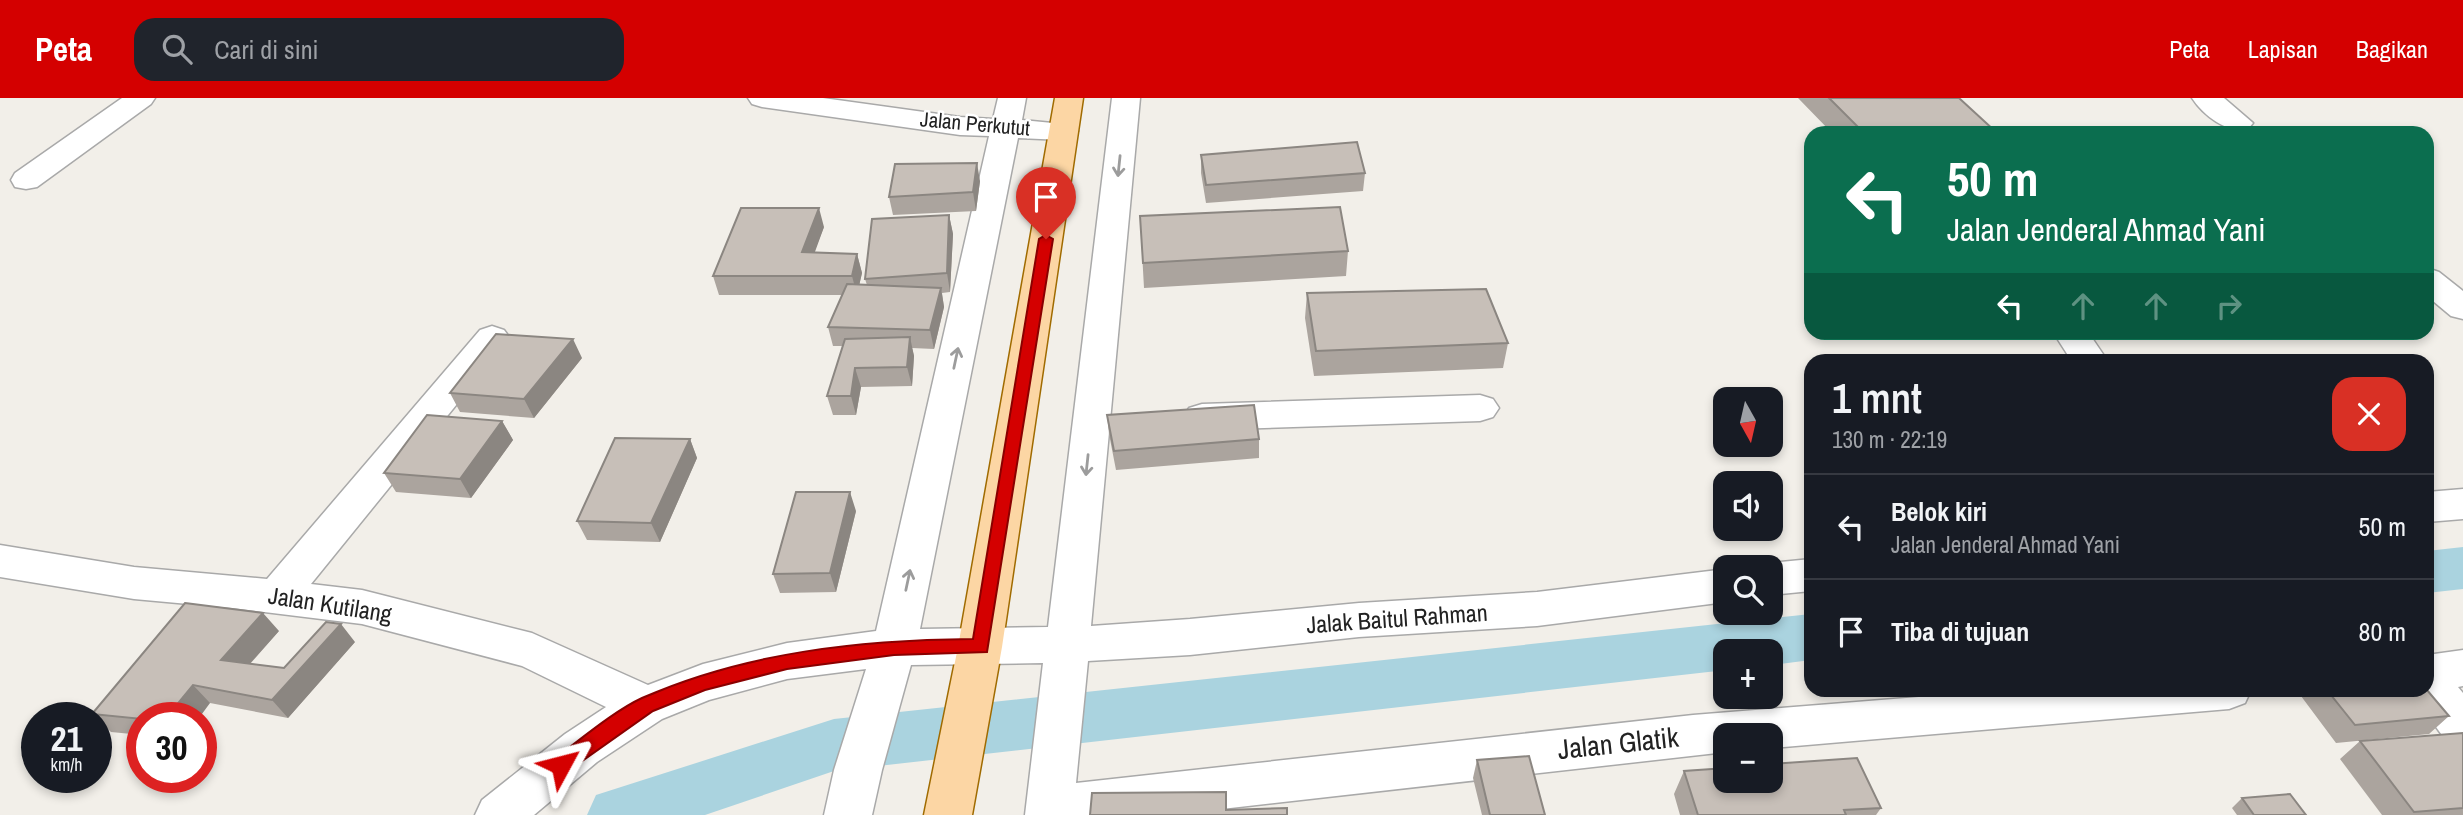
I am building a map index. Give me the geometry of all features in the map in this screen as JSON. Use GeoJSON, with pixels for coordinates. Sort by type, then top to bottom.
{"type":"FeatureCollection","features":[{"type":"Feature","properties":{"kind":"main road"},"geometry":{"type":"LineString","coordinates":[[951,793],[980,647],[1066,114]]}},
{"type":"Feature","properties":{"kind":"street"},"geometry":{"type":"LineString","coordinates":[[26,180],[141,98]]}},
{"type":"Feature","properties":{"kind":"street","name":"Jalan Perkutut"},"geometry":{"type":"LineString","coordinates":[[762,98],[1009,114],[1066,114]]}},
{"type":"Feature","properties":{"kind":"street"},"geometry":{"type":"LineString","coordinates":[[1051,798],[1068,645],[1106,420],[1126,98]]}},
{"type":"Feature","properties":{"kind":"street"},"geometry":{"type":"LineString","coordinates":[[2206,98],[2238,123]]}},
{"type":"Feature","properties":{"kind":"street"},"geometry":{"type":"LineString","coordinates":[[848,815],[858,770],[894,647],[1009,114]]}},
{"type":"Feature","properties":{"kind":"street"},"geometry":{"type":"LineString","coordinates":[[2434,285],[2463,309]]}},
{"type":"Feature","properties":{"kind":"street"},"geometry":{"type":"LineString","coordinates":[[277,596],[492,338]]}},
{"type":"Feature","properties":{"kind":"street"},"geometry":{"type":"LineString","coordinates":[[1175,418],[1480,408]]}},
{"type":"Feature","properties":{"kind":"street"},"geometry":{"type":"LineString","coordinates":[[2434,506],[2463,504]]}},
{"type":"Feature","properties":{"kind":"street","name":"Jalan Kutilang"},"geometry":{"type":"LineString","coordinates":[[0,561],[134,583],[362,607],[531,650],[646,705]]}},
{"type":"Feature","properties":{"kind":"street"},"geometry":{"type":"LineString","coordinates":[[1783,578],[1804,576]]}},
{"type":"Feature","properties":{"kind":"street","name":"Jalak Baitul Rahman"},"geometry":{"type":"LineString","coordinates":[[499,815],[581,748],[646,705],[703,683],[787,661],[894,647],[1068,645],[1190,637],[1359,620],[1537,609],[1713,587]]}},
{"type":"Feature","properties":{"kind":"street"},"geometry":{"type":"LineString","coordinates":[[2434,672],[2463,668]]}},
{"type":"Feature","properties":{"kind":"street"},"geometry":{"type":"LineString","coordinates":[[2434,689],[2463,728]]}},
{"type":"Feature","properties":{"kind":"street","name":"Jalan Glatik"},"geometry":{"type":"LineString","coordinates":[[1051,798],[1693,735],[2146,697]]}},
{"type":"Feature","properties":{"kind":"building"},"geometry":{"type":"Polygon","coordinates":[[[1829,98],[1959,98],[1989,126],[1857,126],[1829,98]]]}},
{"type":"Feature","properties":{"kind":"building"},"geometry":{"type":"Polygon","coordinates":[[[1357,142],[1365,173],[1206,185],[1201,155],[1357,142]]]}},
{"type":"Feature","properties":{"kind":"building"},"geometry":{"type":"Polygon","coordinates":[[[977,163],[973,192],[889,197],[895,164],[977,163]]]}},
{"type":"Feature","properties":{"kind":"building"},"geometry":{"type":"Polygon","coordinates":[[[1340,207],[1348,251],[1143,263],[1140,216],[1340,207]]]}},
{"type":"Feature","properties":{"kind":"building"},"geometry":{"type":"Polygon","coordinates":[[[741,208],[819,208],[802,252],[857,254],[852,276],[713,276],[741,208]]]}},
{"type":"Feature","properties":{"kind":"building"},"geometry":{"type":"Polygon","coordinates":[[[949,215],[947,273],[865,279],[872,219],[949,215]]]}},
{"type":"Feature","properties":{"kind":"building"},"geometry":{"type":"Polygon","coordinates":[[[847,284],[941,288],[930,330],[828,327],[847,284]]]}},
{"type":"Feature","properties":{"kind":"building"},"geometry":{"type":"Polygon","coordinates":[[[1486,289],[1508,343],[1316,351],[1307,293],[1486,289]]]}},
{"type":"Feature","properties":{"kind":"building"},"geometry":{"type":"Polygon","coordinates":[[[496,334],[573,339],[524,399],[450,393],[496,334]]]}},
{"type":"Feature","properties":{"kind":"building"},"geometry":{"type":"Polygon","coordinates":[[[910,337],[907,367],[855,368],[851,396],[827,396],[845,339],[910,337]]]}},
{"type":"Feature","properties":{"kind":"building"},"geometry":{"type":"Polygon","coordinates":[[[1254,405],[1259,439],[1114,451],[1107,415],[1254,405]]]}},
{"type":"Feature","properties":{"kind":"building"},"geometry":{"type":"Polygon","coordinates":[[[427,415],[502,421],[460,479],[384,473],[427,415]]]}},
{"type":"Feature","properties":{"kind":"building"},"geometry":{"type":"Polygon","coordinates":[[[615,438],[690,439],[651,523],[577,521],[615,438]]]}},
{"type":"Feature","properties":{"kind":"building"},"geometry":{"type":"Polygon","coordinates":[[[796,492],[850,492],[830,573],[773,574],[796,492]]]}},
{"type":"Feature","properties":{"kind":"building"},"geometry":{"type":"Polygon","coordinates":[[[185,603],[263,613],[221,660],[284,668],[326,622],[341,624],[272,700],[193,685],[179,702],[126,702],[126,717],[112,716],[112,702],[102,702],[185,603]]]}},
{"type":"Feature","properties":{"kind":"building"},"geometry":{"type":"Polygon","coordinates":[[[2333,697],[2433,697],[2449,716],[2355,725],[2333,697]]]}},
{"type":"Feature","properties":{"kind":"building"},"geometry":{"type":"Polygon","coordinates":[[[2463,733],[2463,808],[2414,812],[2360,741],[2463,733]]]}},
{"type":"Feature","properties":{"kind":"building"},"geometry":{"type":"Polygon","coordinates":[[[1529,756],[1545,815],[1490,815],[1477,760],[1529,756]]]}},
{"type":"Feature","properties":{"kind":"building"},"geometry":{"type":"Polygon","coordinates":[[[1857,758],[1881,808],[1844,810],[1846,815],[1698,815],[1684,771],[1713,769],[1713,793],[1783,793],[1783,763],[1857,758]]]}},
{"type":"Feature","properties":{"kind":"building"},"geometry":{"type":"Polygon","coordinates":[[[1226,792],[1226,810],[1287,808],[1287,815],[1090,815],[1092,793],[1226,792]]]}},
{"type":"Feature","properties":{"kind":"building"},"geometry":{"type":"Polygon","coordinates":[[[2290,794],[2306,815],[2254,815],[2242,798],[2290,794]]]}},
{"type":"Feature","properties":{"kind":"waterway"},"geometry":{"type":"LineString","coordinates":[[2434,571],[2463,568]]}},
{"type":"Feature","properties":{"kind":"waterway"},"geometry":{"type":"LineString","coordinates":[[619,815],[834,745],[1804,638]]}},
{"type":"Feature","properties":{"kind":"route"},"geometry":{"type":"LineString","coordinates":[[561,765],[581,748],[646,705],[703,683],[787,661],[894,647],[980,647],[1046,239]]}}]}
